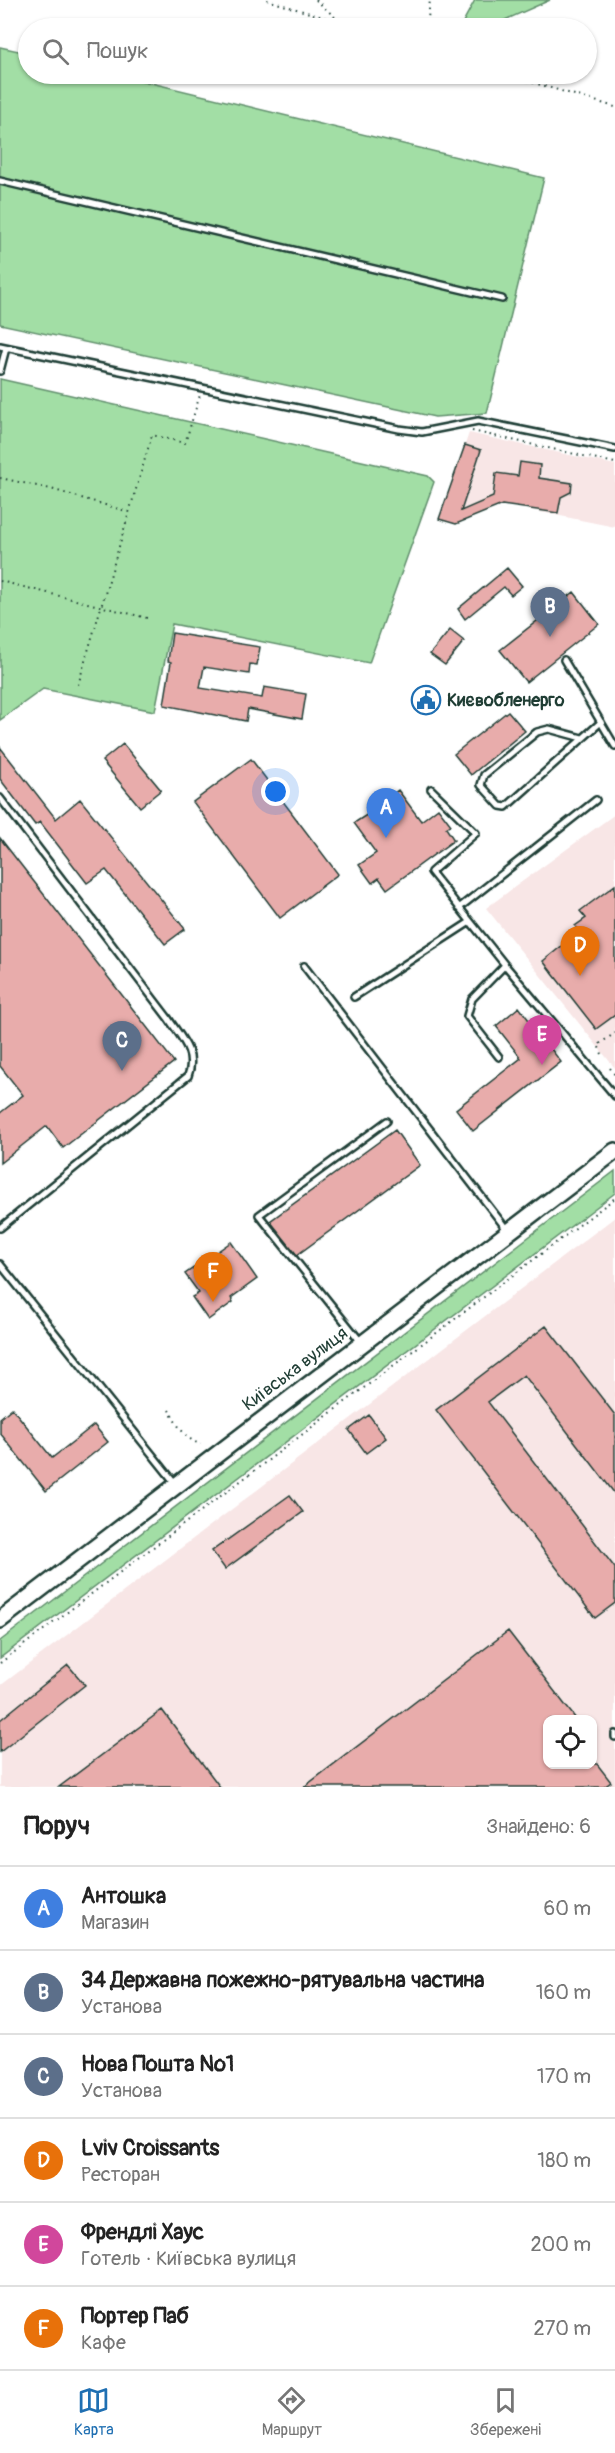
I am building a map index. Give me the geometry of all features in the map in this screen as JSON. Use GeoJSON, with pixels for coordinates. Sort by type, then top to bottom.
{"type":"FeatureCollection","features":[{"type":"Feature","properties":{"kind":"main road","name":"Київська вулиця"},"geometry":{"type":"LineString","coordinates":[[0,1620],[615,1151]]}},
{"type":"Feature","properties":{"kind":"lane"},"geometry":{"type":"LineString","coordinates":[[0,181],[502,299]]}},
{"type":"Feature","properties":{"kind":"lane"},"geometry":{"type":"LineString","coordinates":[[0,371],[3,347],[201,390],[399,429],[422,432],[478,421],[615,449]]}},
{"type":"Feature","properties":{"kind":"lane"},"geometry":{"type":"LineString","coordinates":[[564,660],[615,746]]}},
{"type":"Feature","properties":{"kind":"lane"},"geometry":{"type":"LineString","coordinates":[[582,738],[549,729],[537,732],[484,775],[481,785],[500,806],[506,807],[601,722]]}},
{"type":"Feature","properties":{"kind":"lane"},"geometry":{"type":"LineString","coordinates":[[431,789],[476,833],[431,872],[505,965],[615,1096]]}},
{"type":"Feature","properties":{"kind":"lane"},"geometry":{"type":"LineString","coordinates":[[0,798],[168,1018],[188,1048],[193,1063],[188,1076],[0,1228]]}},
{"type":"Feature","properties":{"kind":"lane"},"geometry":{"type":"LineString","coordinates":[[459,908],[596,800]]}},
{"type":"Feature","properties":{"kind":"lane"},"geometry":{"type":"LineString","coordinates":[[354,997],[470,922]]}},
{"type":"Feature","properties":{"kind":"lane"},"geometry":{"type":"LineString","coordinates":[[499,1057],[467,1016],[472,999],[505,965]]}},
{"type":"Feature","properties":{"kind":"lane"},"geometry":{"type":"LineString","coordinates":[[304,966],[508,1231]]}},
{"type":"Feature","properties":{"kind":"lane"},"geometry":{"type":"LineString","coordinates":[[362,1343],[259,1215],[387,1120]]}},
{"type":"Feature","properties":{"kind":"lane"},"geometry":{"type":"LineString","coordinates":[[0,1264],[176,1485]]}},
{"type":"Feature","properties":{"kind":"path"},"geometry":{"type":"LineString","coordinates":[[267,0],[326,18]]}},
{"type":"Feature","properties":{"kind":"path"},"geometry":{"type":"LineString","coordinates":[[316,0],[335,18]]}},
{"type":"Feature","properties":{"kind":"path"},"geometry":{"type":"LineString","coordinates":[[428,18],[430,0]]}},
{"type":"Feature","properties":{"kind":"path"},"geometry":{"type":"LineString","coordinates":[[538,84],[615,107]]}},
{"type":"Feature","properties":{"kind":"path"},"geometry":{"type":"LineString","coordinates":[[78,685],[99,606],[152,435],[185,443],[201,390]]}},
{"type":"Feature","properties":{"kind":"path"},"geometry":{"type":"LineString","coordinates":[[469,422],[470,431],[615,463]]}},
{"type":"Feature","properties":{"kind":"path"},"geometry":{"type":"LineString","coordinates":[[0,478],[51,489],[129,512]]}},
{"type":"Feature","properties":{"kind":"path"},"geometry":{"type":"LineString","coordinates":[[0,581],[151,619]]}},
{"type":"Feature","properties":{"kind":"path"},"geometry":{"type":"LineString","coordinates":[[602,1054],[598,1045],[615,1033]]}},
{"type":"Feature","properties":{"kind":"path"},"geometry":{"type":"LineString","coordinates":[[610,1068],[615,1075]]}},
{"type":"Feature","properties":{"kind":"path"},"geometry":{"type":"LineString","coordinates":[[0,1664],[615,1198]]}},
{"type":"Feature","properties":{"kind":"path"},"geometry":{"type":"LineString","coordinates":[[169,1410],[176,1424],[194,1443],[201,1444]]}},
{"type":"Feature","properties":{"kind":"shaded area"},"geometry":{"type":"Polygon","coordinates":[[[469,433],[615,465],[615,527],[501,504],[456,524],[439,519],[469,433]]]}},
{"type":"Feature","properties":{"kind":"shaded area"},"geometry":{"type":"Polygon","coordinates":[[[615,814],[615,1068],[486,908],[615,814]]]}},
{"type":"Feature","properties":{"kind":"shaded area"},"geometry":{"type":"Polygon","coordinates":[[[615,1217],[615,1787],[0,1787],[0,1686],[615,1217]]]}},
{"type":"Feature","properties":{"kind":"green space"},"geometry":{"type":"Polygon","coordinates":[[[475,0],[550,0],[510,18],[465,18],[475,0]]]}},
{"type":"Feature","properties":{"kind":"green space"},"geometry":{"type":"Polygon","coordinates":[[[0,47],[18,51],[18,84],[155,84],[544,178],[487,413],[435,417],[0,324],[0,47]]]}},
{"type":"Feature","properties":{"kind":"green space"},"geometry":{"type":"Polygon","coordinates":[[[0,379],[428,476],[434,482],[369,663],[172,624],[155,711],[43,689],[0,720],[0,379]]]}},
{"type":"Feature","properties":{"kind":"green space"},"geometry":{"type":"Polygon","coordinates":[[[615,1171],[615,1193],[0,1658],[0,1641],[615,1171]]]}},
{"type":"Feature","properties":{"kind":"building"},"geometry":{"type":"Polygon","coordinates":[[[465,445],[481,450],[461,511],[493,497],[496,473],[518,476],[520,462],[540,465],[539,478],[572,483],[571,492],[561,497],[558,513],[502,505],[456,524],[439,519],[465,445]]]}},
{"type":"Feature","properties":{"kind":"building"},"geometry":{"type":"Polygon","coordinates":[[[507,568],[522,586],[511,595],[504,587],[465,619],[458,609],[507,568]]]}},
{"type":"Feature","properties":{"kind":"building"},"geometry":{"type":"Polygon","coordinates":[[[574,592],[599,624],[526,682],[500,650],[574,592]]]}},
{"type":"Feature","properties":{"kind":"building"},"geometry":{"type":"Polygon","coordinates":[[[450,630],[464,641],[445,665],[430,654],[450,630]]]}},
{"type":"Feature","properties":{"kind":"building"},"geometry":{"type":"Polygon","coordinates":[[[172,633],[260,647],[257,665],[250,664],[249,674],[204,667],[200,688],[262,698],[264,687],[306,694],[302,719],[248,709],[246,721],[164,705],[171,662],[168,661],[172,633]]]}},
{"type":"Feature","properties":{"kind":"building"},"geometry":{"type":"Polygon","coordinates":[[[508,711],[525,731],[471,775],[454,754],[508,711]]]}},
{"type":"Feature","properties":{"kind":"building"},"geometry":{"type":"Polygon","coordinates":[[[123,744],[161,790],[140,807],[102,761],[123,744]]]}},
{"type":"Feature","properties":{"kind":"building"},"geometry":{"type":"Polygon","coordinates":[[[0,747],[56,819],[80,799],[185,929],[165,944],[106,870],[87,883],[40,822],[35,825],[0,779],[0,747]]]}},
{"type":"Feature","properties":{"kind":"building"},"geometry":{"type":"Polygon","coordinates":[[[251,759],[338,874],[280,918],[193,802],[251,759]]]}},
{"type":"Feature","properties":{"kind":"building"},"geometry":{"type":"Polygon","coordinates":[[[398,790],[421,821],[438,808],[451,825],[446,828],[454,840],[387,889],[379,878],[372,883],[359,865],[376,853],[354,823],[368,814],[376,824],[395,810],[387,799],[398,790]]]}},
{"type":"Feature","properties":{"kind":"building"},"geometry":{"type":"Polygon","coordinates":[[[0,838],[174,1062],[63,1148],[47,1126],[0,1163],[0,1113],[23,1095],[0,1066],[0,838]]]}},
{"type":"Feature","properties":{"kind":"building"},"geometry":{"type":"Polygon","coordinates":[[[615,885],[615,1015],[596,1029],[543,961],[579,932],[575,926],[586,918],[580,911],[615,885]]]}},
{"type":"Feature","properties":{"kind":"building"},"geometry":{"type":"Polygon","coordinates":[[[519,1007],[561,1062],[473,1131],[456,1109],[521,1058],[496,1026],[519,1007]]]}},
{"type":"Feature","properties":{"kind":"building"},"geometry":{"type":"Polygon","coordinates":[[[395,1130],[420,1165],[297,1255],[270,1221],[395,1130]]]}},
{"type":"Feature","properties":{"kind":"building"},"geometry":{"type":"Polygon","coordinates":[[[231,1242],[257,1279],[231,1298],[233,1302],[208,1320],[192,1297],[199,1293],[185,1274],[231,1242]]]}},
{"type":"Feature","properties":{"kind":"building"},"geometry":{"type":"Polygon","coordinates":[[[546,1326],[615,1415],[615,1494],[524,1375],[488,1402],[615,1568],[615,1603],[595,1618],[436,1410],[546,1326]]]}},
{"type":"Feature","properties":{"kind":"building"},"geometry":{"type":"Polygon","coordinates":[[[12,1408],[52,1458],[94,1425],[108,1442],[46,1491],[0,1433],[0,1418],[12,1408]]]}},
{"type":"Feature","properties":{"kind":"building"},"geometry":{"type":"Polygon","coordinates":[[[369,1415],[386,1438],[366,1453],[349,1430],[369,1415]]]}},
{"type":"Feature","properties":{"kind":"building"},"geometry":{"type":"Polygon","coordinates":[[[290,1495],[303,1512],[225,1569],[212,1551],[290,1495]]]}},
{"type":"Feature","properties":{"kind":"building"},"geometry":{"type":"Polygon","coordinates":[[[508,1631],[573,1715],[543,1715],[543,1769],[597,1769],[597,1764],[611,1782],[604,1787],[304,1787],[508,1631]]]}},
{"type":"Feature","properties":{"kind":"building"},"geometry":{"type":"Polygon","coordinates":[[[68,1665],[85,1685],[0,1752],[0,1720],[68,1665]]]}},
{"type":"Feature","properties":{"kind":"building"},"geometry":{"type":"Polygon","coordinates":[[[162,1710],[220,1787],[59,1787],[162,1710]]]}},
{"type":"Feature","properties":{"kind":"place","name":"34 Державна пожежно-рятувальна частина"},"geometry":{"type":"Point","coordinates":[550,637]}},
{"type":"Feature","properties":{"kind":"place","name":"Києвобленерго"},"geometry":{"type":"Point","coordinates":[426,700]}},
{"type":"Feature","properties":{"kind":"place","name":"Антошка"},"geometry":{"type":"Point","coordinates":[386,838]}},
{"type":"Feature","properties":{"kind":"place","name":"Lviv Croissants"},"geometry":{"type":"Point","coordinates":[580,976]}},
{"type":"Feature","properties":{"kind":"place","name":"Френдлі Хаус"},"geometry":{"type":"Point","coordinates":[542,1065]}},
{"type":"Feature","properties":{"kind":"place","name":"Нова Пошта №1"},"geometry":{"type":"Point","coordinates":[122,1071]}},
{"type":"Feature","properties":{"kind":"place","name":"Портер Паб"},"geometry":{"type":"Point","coordinates":[213,1302]}}]}
